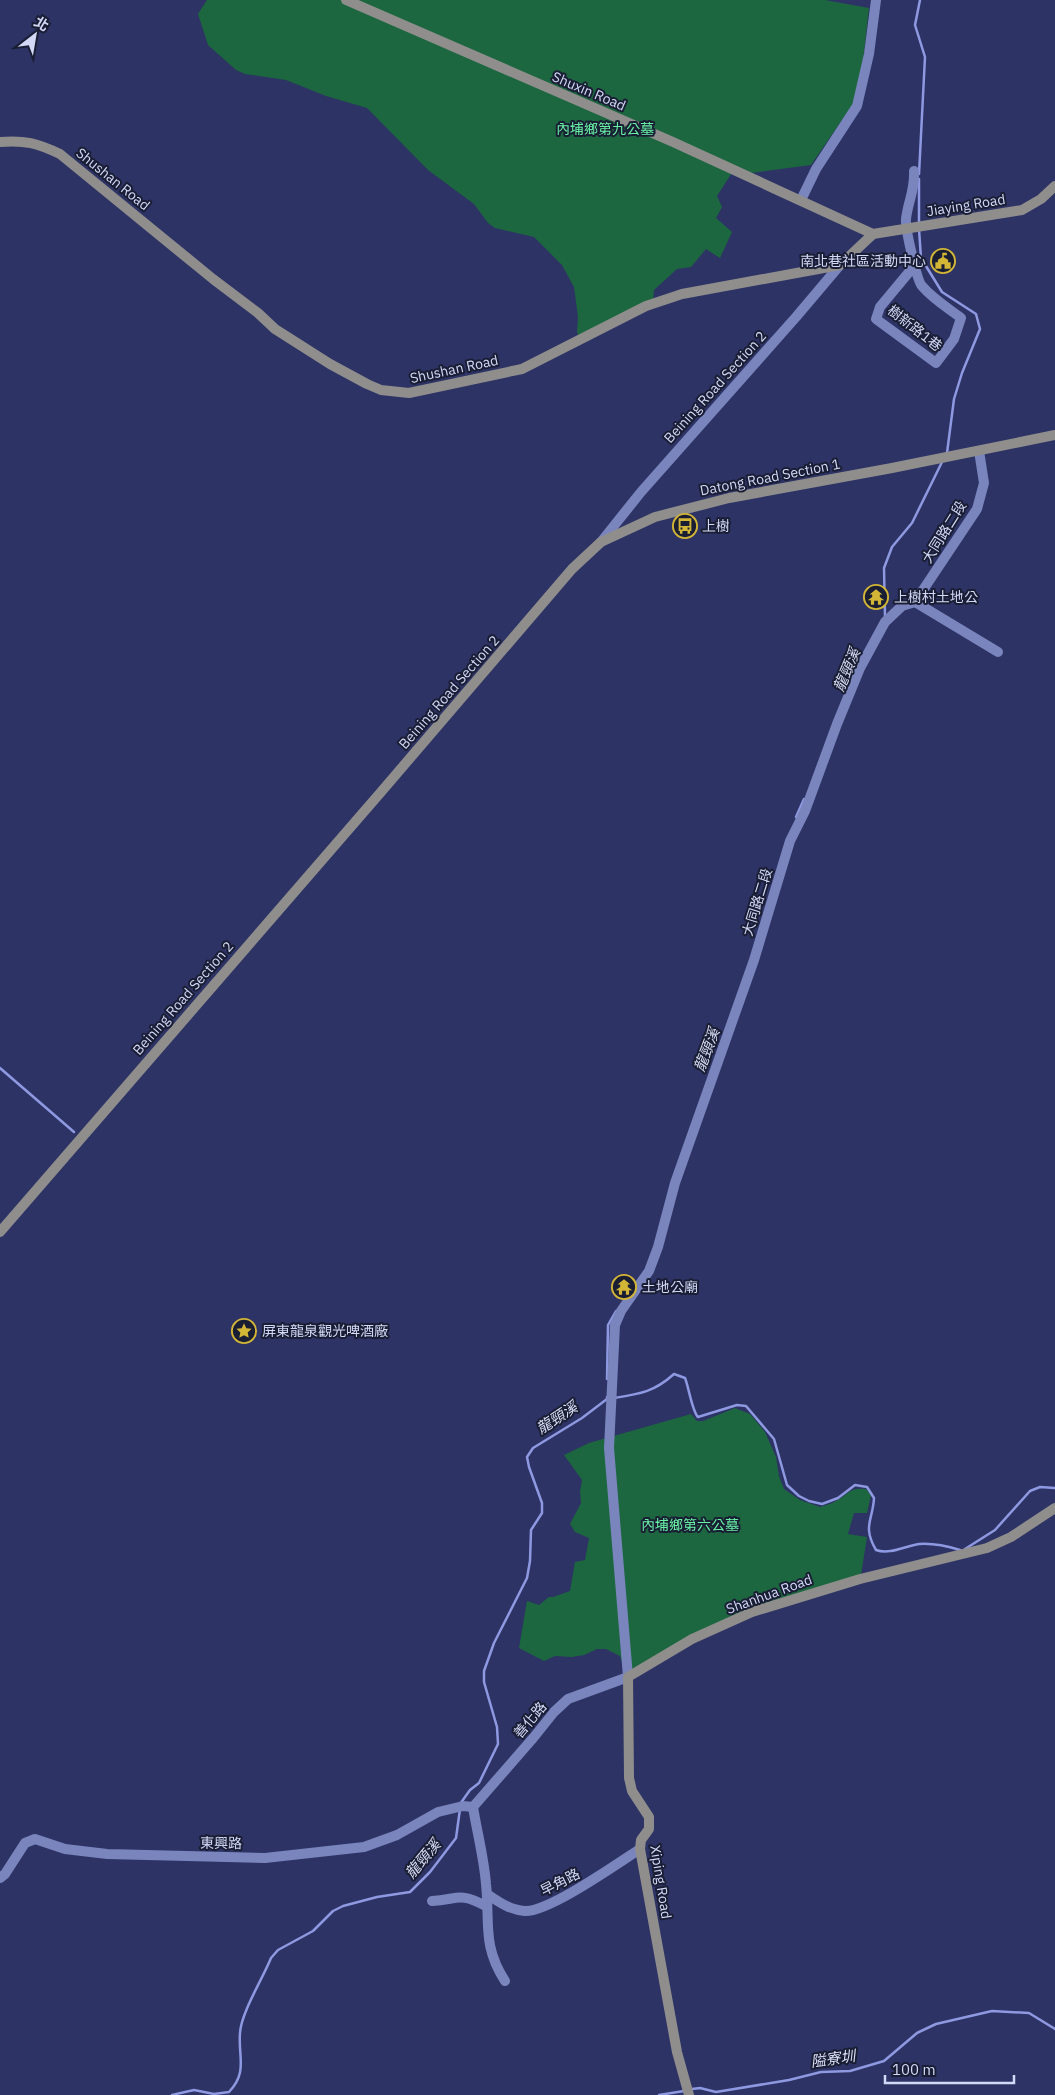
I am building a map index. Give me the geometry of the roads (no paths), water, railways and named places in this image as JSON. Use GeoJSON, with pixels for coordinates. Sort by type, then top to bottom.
{"type":"FeatureCollection","features":[{"type":"Feature","properties":{"kind":"street","name":"Shuxin Road"},"geometry":{"type":"LineString","coordinates":[[346,0],[801,200],[874,234]]}},
{"type":"Feature","properties":{"kind":"street"},"geometry":{"type":"LineString","coordinates":[[801,200],[816,169],[857,106],[869,54],[876,0]]}},
{"type":"Feature","properties":{"kind":"street","name":"Shushan Road"},"geometry":{"type":"LineString","coordinates":[[0,142],[20,140],[39,144],[60,154],[213,279],[258,313],[275,329],[330,364],[381,390],[409,393],[522,369],[646,306],[682,294],[840,265]]}},
{"type":"Feature","properties":{"kind":"street","name":"樹新路1巷"},"geometry":{"type":"LineString","coordinates":[[914,171],[915,186],[906,219],[914,227],[915,265],[920,284],[961,318],[954,339],[936,363],[876,319],[880,307],[915,265]]}},
{"type":"Feature","properties":{"kind":"street","name":"Jiaying Road"},"geometry":{"type":"LineString","coordinates":[[874,234],[1022,210],[1042,199],[1055,186]]}},
{"type":"Feature","properties":{"kind":"street"},"geometry":{"type":"LineString","coordinates":[[840,265],[874,234]]}},
{"type":"Feature","properties":{"kind":"street","name":"Beining Road Section 2"},"geometry":{"type":"LineString","coordinates":[[0,1232],[572,570],[601,542],[660,470],[840,265]]}},
{"type":"Feature","properties":{"kind":"street","name":"Datong Road Section 1"},"geometry":{"type":"LineString","coordinates":[[601,542],[655,517],[729,498],[945,458],[1055,435]]}},
{"type":"Feature","properties":{"kind":"street","name":"大同路二段"},"geometry":{"type":"LineString","coordinates":[[628,1678],[609,1448],[615,1325],[621,1311],[649,1271],[658,1247],[675,1183],[754,960],[790,841],[804,811],[860,668],[885,622],[902,606],[915,602],[977,509],[984,483],[979,451]]}},
{"type":"Feature","properties":{"kind":"street"},"geometry":{"type":"LineString","coordinates":[[915,602],[998,652]]}},
{"type":"Feature","properties":{"kind":"street","name":"Shanhua Road"},"geometry":{"type":"LineString","coordinates":[[628,1678],[692,1639],[752,1612],[816,1591],[987,1548],[1011,1537],[1055,1508]]}},
{"type":"Feature","properties":{"kind":"street","name":"善化路"},"geometry":{"type":"LineString","coordinates":[[463,1807],[534,1737],[554,1712],[568,1699],[628,1678]]}},
{"type":"Feature","properties":{"kind":"street","name":"Xiping Road"},"geometry":{"type":"LineString","coordinates":[[628,1678],[629,1778],[632,1791],[649,1817],[649,1829],[641,1840],[640,1848],[677,2052],[689,2095]]}},
{"type":"Feature","properties":{"kind":"street"},"geometry":{"type":"LineString","coordinates":[[463,1807],[487,1894],[489,1947],[494,1965],[505,1981]]}},
{"type":"Feature","properties":{"kind":"street","name":"東興路"},"geometry":{"type":"LineString","coordinates":[[0,1878],[5,1874],[25,1843],[35,1839],[65,1849],[107,1854],[264,1858],[364,1847],[397,1835],[438,1812],[463,1807]]}},
{"type":"Feature","properties":{"kind":"street","name":"早角路"},"geometry":{"type":"LineString","coordinates":[[487,1894],[507,1907],[527,1911],[550,1903],[594,1880],[640,1848]]}},
{"type":"Feature","properties":{"kind":"street"},"geometry":{"type":"LineString","coordinates":[[432,1901],[447,1900],[459,1896],[469,1897],[486,1906]]}},
{"type":"Feature","properties":{"kind":"waterway"},"geometry":{"type":"LineString","coordinates":[[919,174],[925,57],[915,25],[920,0]]}},
{"type":"Feature","properties":{"kind":"waterway"},"geometry":{"type":"LineString","coordinates":[[919,179],[919,224]]}},
{"type":"Feature","properties":{"kind":"waterway"},"geometry":{"type":"LineString","coordinates":[[919,229],[921,258],[942,292],[976,314],[980,329],[962,373],[954,399],[947,453]]}},
{"type":"Feature","properties":{"kind":"waterway"},"geometry":{"type":"LineString","coordinates":[[885,617],[884,568],[892,547],[912,523],[943,460]]}},
{"type":"Feature","properties":{"kind":"waterway","name":"龍頸溪"},"geometry":{"type":"LineString","coordinates":[[796,817],[804,799]]}},
{"type":"Feature","properties":{"kind":"waterway"},"geometry":{"type":"LineString","coordinates":[[0,1068],[74,1132]]}},
{"type":"Feature","properties":{"kind":"waterway","name":"龍頸溪"},"geometry":{"type":"LineString","coordinates":[[607,1379],[608,1325],[616,1311]]}},
{"type":"Feature","properties":{"kind":"waterway"},"geometry":{"type":"LineString","coordinates":[[614,1398],[646,1391],[660,1385],[674,1374],[685,1378],[694,1410],[698,1417],[737,1405],[746,1406],[774,1439],[787,1485],[799,1496],[822,1504],[838,1498],[855,1485],[867,1487],[874,1498],[869,1529],[876,1550],[892,1551],[919,1544],[940,1545],[960,1550]]}},
{"type":"Feature","properties":{"kind":"waterway","name":"龍頸溪"},"geometry":{"type":"LineString","coordinates":[[460,1804],[470,1790],[479,1783],[498,1744],[497,1727],[484,1682],[484,1671],[494,1643],[527,1578],[530,1561],[531,1530],[542,1513],[542,1503],[527,1457],[533,1448],[582,1418],[607,1399],[607,1397]]}},
{"type":"Feature","properties":{"kind":"waterway"},"geometry":{"type":"LineString","coordinates":[[965,1549],[995,1530],[1030,1491],[1040,1487],[1055,1488]]}},
{"type":"Feature","properties":{"kind":"waterway","name":"龍頸溪"},"geometry":{"type":"LineString","coordinates":[[172,2095],[194,2090],[214,2094],[229,2092],[235,2085],[240,2071],[241,2025],[271,1958],[278,1950],[313,1931],[333,1911],[343,1906],[377,1897],[410,1892],[430,1872],[456,1838],[460,1809]]}},
{"type":"Feature","properties":{"kind":"waterway","name":"隘寮圳"},"geometry":{"type":"LineString","coordinates":[[692,2089],[700,2088],[716,2092],[789,2080],[821,2072],[850,2071],[884,2061],[917,2033],[936,2024],[992,2011],[1029,2013],[1055,2029]]}},
{"type":"Feature","properties":{"kind":"waterway","name":"隘寮圳"},"geometry":{"type":"LineString","coordinates":[[659,2095],[684,2091]]}},
{"type":"Feature","properties":{"kind":"place","name":"南北巷社區活動中心"},"geometry":{"type":"Point","coordinates":[943,261]}},
{"type":"Feature","properties":{"kind":"place","name":"上樹"},"geometry":{"type":"Point","coordinates":[685,526]}},
{"type":"Feature","properties":{"kind":"place","name":"上樹村土地公"},"geometry":{"type":"Point","coordinates":[876,597]}},
{"type":"Feature","properties":{"kind":"place","name":"土地公廟"},"geometry":{"type":"Point","coordinates":[624,1287]}},
{"type":"Feature","properties":{"kind":"place","name":"屏東龍泉觀光啤酒廠"},"geometry":{"type":"Point","coordinates":[244,1331]}},
{"type":"Feature","properties":{"kind":"park label","name":"內埔鄉第九公墓"},"geometry":{"type":"Point","coordinates":[605,129]}},
{"type":"Feature","properties":{"kind":"park label","name":"內埔鄉第六公墓"},"geometry":{"type":"Point","coordinates":[690,1525]}}]}
